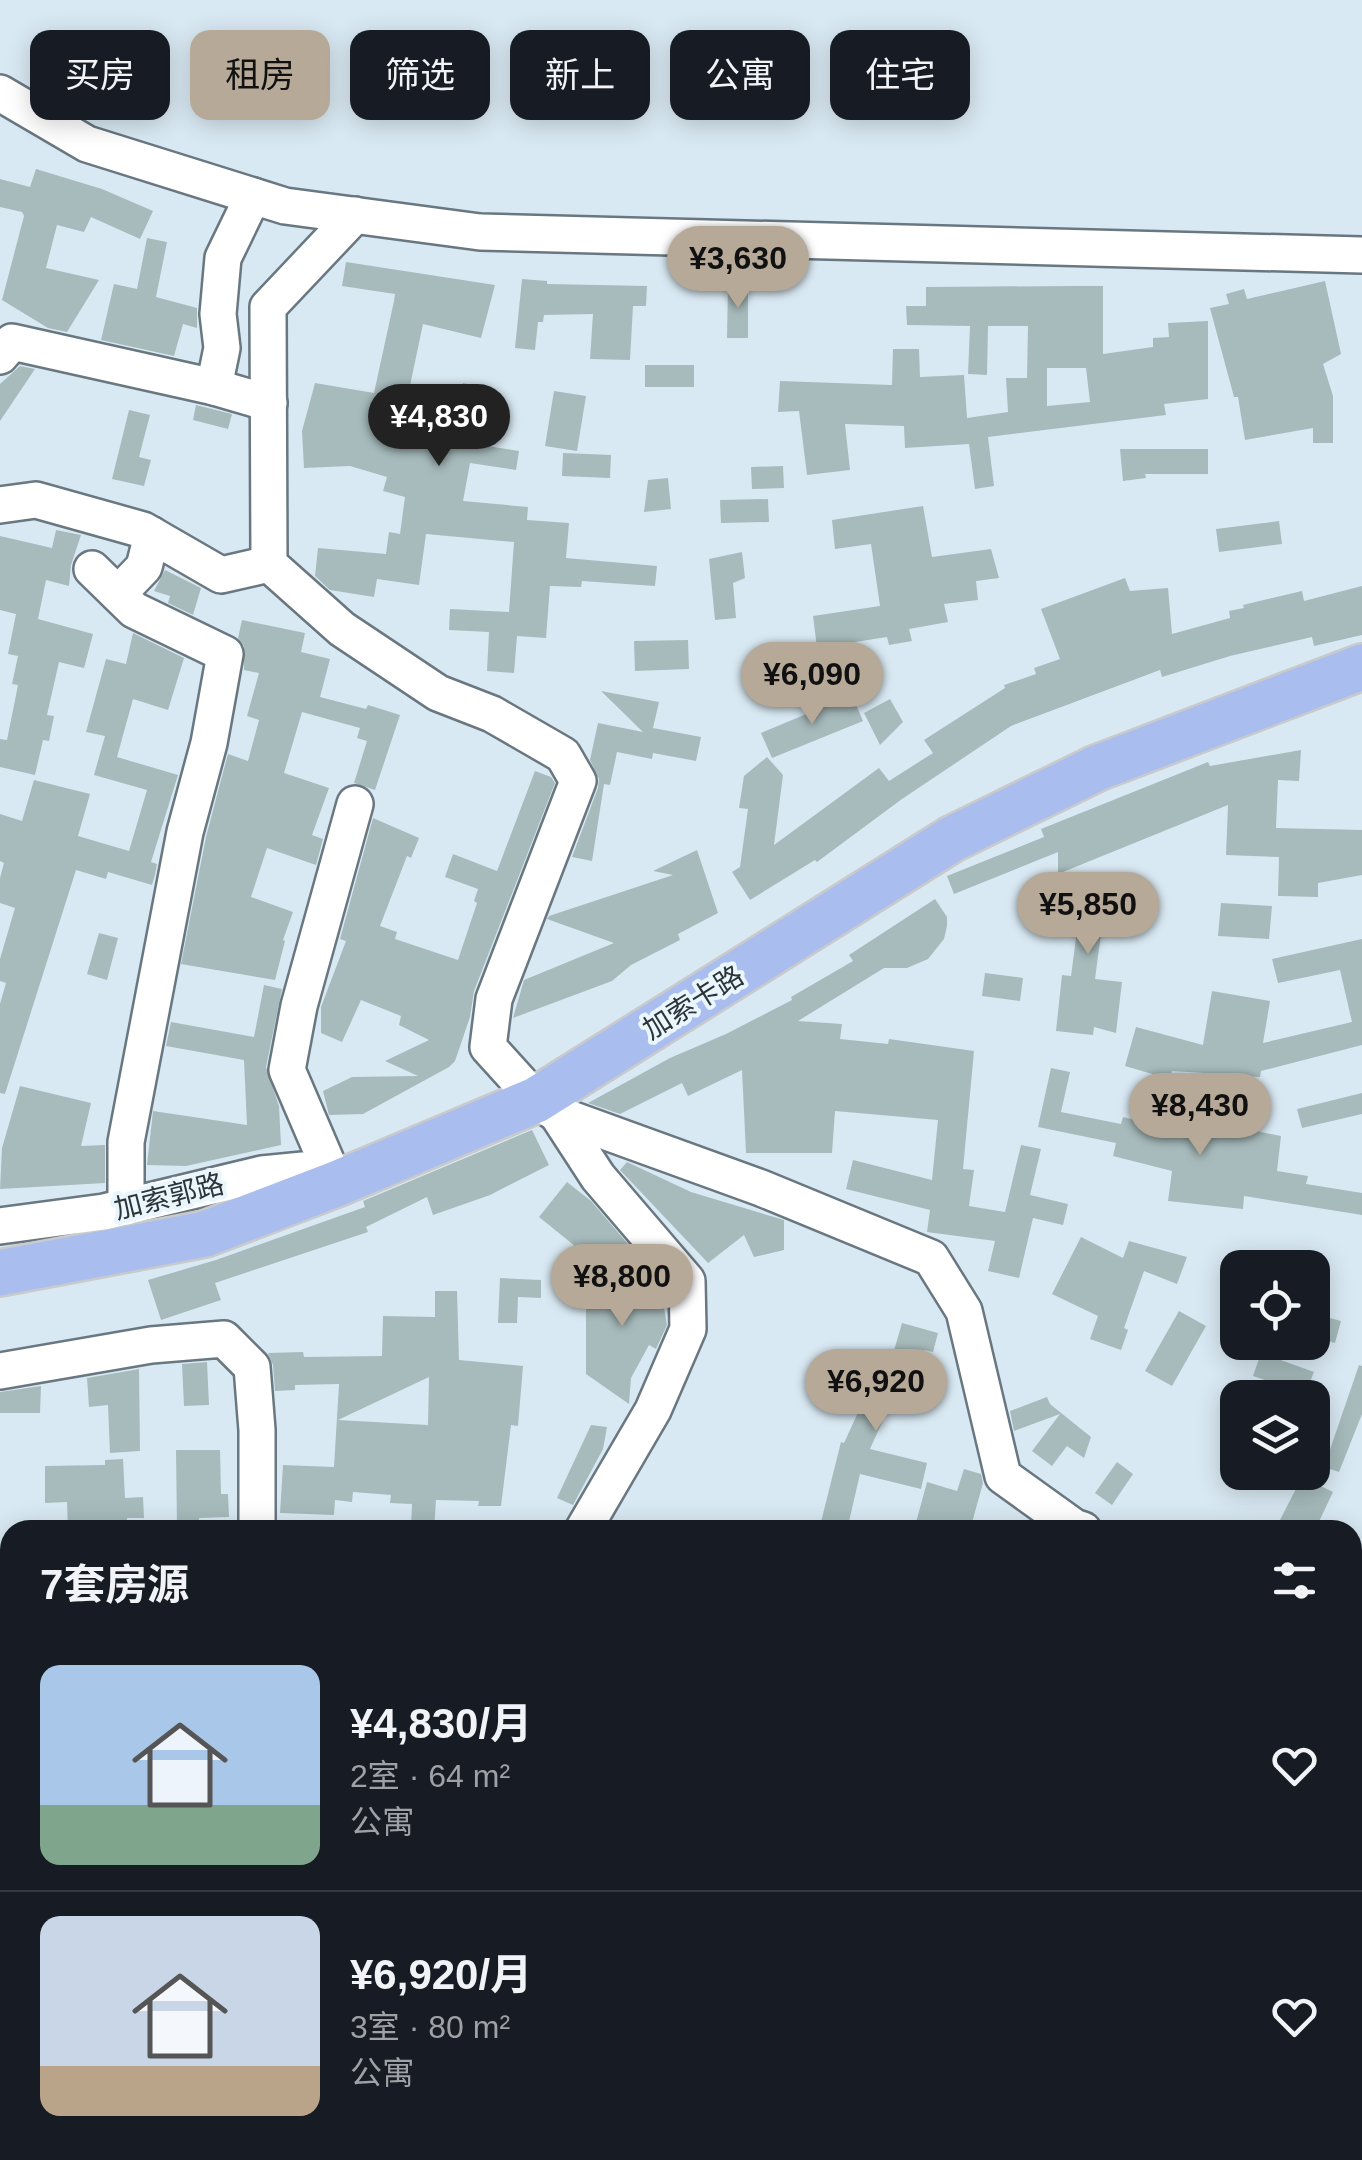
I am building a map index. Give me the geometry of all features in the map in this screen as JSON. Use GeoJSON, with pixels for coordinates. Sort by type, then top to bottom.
{"type":"FeatureCollection","features":[{"type":"Feature","properties":{"kind":"main road","name":"加索卡路"},"geometry":{"type":"LineString","coordinates":[[0,1273],[205,1234],[547,1107],[952,839],[1097,768],[1362,668]]}},
{"type":"Feature","properties":{"kind":"street"},"geometry":{"type":"LineString","coordinates":[[0,93],[87,144],[285,206],[480,232],[1362,255]]}},
{"type":"Feature","properties":{"kind":"street"},"geometry":{"type":"LineString","coordinates":[[214,387],[222,348],[218,314],[223,258],[253,196]]}},
{"type":"Feature","properties":{"kind":"street"},"geometry":{"type":"LineString","coordinates":[[355,215],[268,308],[268,564],[342,629],[438,693],[492,714],[564,755],[578,781],[494,999],[488,1048],[547,1107],[598,1176],[686,1280],[688,1330],[653,1410],[589,1520]]}},
{"type":"Feature","properties":{"kind":"street"},"geometry":{"type":"LineString","coordinates":[[0,356],[12,342],[269,403]]}},
{"type":"Feature","properties":{"kind":"street"},"geometry":{"type":"LineString","coordinates":[[0,506],[36,500],[152,535],[221,575],[268,564]]}},
{"type":"Feature","properties":{"kind":"street"},"geometry":{"type":"LineString","coordinates":[[118,594],[144,567],[152,535]]}},
{"type":"Feature","properties":{"kind":"street"},"geometry":{"type":"LineString","coordinates":[[92,569],[134,610],[225,654],[209,743],[185,832],[126,1142],[126,1207]]}},
{"type":"Feature","properties":{"kind":"street"},"geometry":{"type":"LineString","coordinates":[[336,1184],[287,1070],[299,1006],[355,804]]}},
{"type":"Feature","properties":{"kind":"street"},"geometry":{"type":"LineString","coordinates":[[547,1107],[931,1258],[964,1311],[1004,1476],[1064,1520]]}},
{"type":"Feature","properties":{"kind":"street","name":"加索郭路"},"geometry":{"type":"LineString","coordinates":[[0,1226],[126,1207],[262,1174],[304,1170],[336,1184]]}},
{"type":"Feature","properties":{"kind":"street"},"geometry":{"type":"LineString","coordinates":[[0,1370],[152,1345],[224,1339],[252,1367],[257,1520]]}},
{"type":"Feature","properties":{"kind":"building"},"geometry":{"type":"Polygon","coordinates":[[[36,169],[102,189],[153,211],[140,239],[91,217],[84,232],[57,225],[46,268],[99,280],[67,332],[48,328],[2,300],[24,216],[22,212],[0,207],[0,179],[30,187],[36,169]]]}},
{"type":"Feature","properties":{"kind":"building"},"geometry":{"type":"Polygon","coordinates":[[[147,238],[167,242],[156,297],[197,308],[197,328],[183,324],[174,356],[101,340],[114,284],[137,289],[147,238]]]}},
{"type":"Feature","properties":{"kind":"building"},"geometry":{"type":"Polygon","coordinates":[[[346,262],[495,285],[481,338],[423,324],[407,400],[457,409],[463,383],[485,388],[474,444],[519,451],[516,470],[470,463],[463,501],[528,507],[527,520],[569,523],[566,558],[657,566],[655,586],[582,581],[581,587],[550,586],[546,638],[517,636],[514,673],[487,671],[489,632],[449,630],[450,609],[509,612],[514,542],[426,534],[419,585],[377,579],[374,597],[330,590],[315,576],[318,548],[386,554],[389,532],[400,534],[405,497],[383,491],[387,477],[350,466],[304,468],[302,431],[315,383],[374,393],[394,301],[395,294],[342,286],[346,262]]]}},
{"type":"Feature","properties":{"kind":"building"},"geometry":{"type":"Polygon","coordinates":[[[522,279],[547,284],[647,286],[646,306],[633,306],[630,360],[590,359],[593,314],[544,315],[543,322],[538,322],[535,350],[515,348],[522,279]]]}},
{"type":"Feature","properties":{"kind":"building"},"geometry":{"type":"Polygon","coordinates":[[[1325,281],[1341,354],[1323,364],[1333,396],[1333,443],[1313,443],[1313,428],[1245,440],[1238,397],[1234,397],[1210,308],[1229,304],[1226,294],[1244,289],[1247,299],[1325,281]]]}},
{"type":"Feature","properties":{"kind":"building"},"geometry":{"type":"Polygon","coordinates":[[[728,284],[748,285],[748,338],[727,338],[728,284]]]}},
{"type":"Feature","properties":{"kind":"building"},"geometry":{"type":"Polygon","coordinates":[[[1103,286],[1103,354],[1153,347],[1153,338],[1169,337],[1168,323],[1208,321],[1208,399],[1164,404],[1166,415],[988,437],[994,486],[975,489],[969,444],[905,448],[904,426],[845,424],[850,470],[807,475],[799,411],[778,412],[780,381],[892,385],[893,349],[919,349],[920,377],[964,375],[967,418],[1008,412],[1006,378],[1027,378],[1028,326],[988,326],[987,375],[968,374],[970,326],[907,325],[906,306],[926,306],[926,287],[1103,286]],[[1047,368],[1047,406],[1090,402],[1086,368],[1047,368]]]}},
{"type":"Feature","properties":{"kind":"building"},"geometry":{"type":"Polygon","coordinates":[[[645,365],[694,365],[694,387],[645,387],[645,365]]]}},
{"type":"Feature","properties":{"kind":"building"},"geometry":{"type":"Polygon","coordinates":[[[20,366],[35,369],[0,421],[0,384],[20,366]]]}},
{"type":"Feature","properties":{"kind":"building"},"geometry":{"type":"Polygon","coordinates":[[[554,391],[586,396],[577,451],[545,446],[554,391]]]}},
{"type":"Feature","properties":{"kind":"building"},"geometry":{"type":"Polygon","coordinates":[[[196,405],[232,414],[228,429],[193,420],[196,405]]]}},
{"type":"Feature","properties":{"kind":"building"},"geometry":{"type":"Polygon","coordinates":[[[129,410],[150,415],[139,457],[151,460],[144,486],[112,479],[129,410]]]}},
{"type":"Feature","properties":{"kind":"building"},"geometry":{"type":"Polygon","coordinates":[[[1120,449],[1208,449],[1208,474],[1145,474],[1146,478],[1123,481],[1120,449]]]}},
{"type":"Feature","properties":{"kind":"building"},"geometry":{"type":"Polygon","coordinates":[[[563,453],[611,455],[610,478],[562,476],[563,453]]]}},
{"type":"Feature","properties":{"kind":"building"},"geometry":{"type":"Polygon","coordinates":[[[783,466],[784,488],[752,489],[751,467],[783,466]]]}},
{"type":"Feature","properties":{"kind":"building"},"geometry":{"type":"Polygon","coordinates":[[[668,478],[671,509],[644,512],[648,480],[668,478]]]}},
{"type":"Feature","properties":{"kind":"building"},"geometry":{"type":"Polygon","coordinates":[[[768,499],[769,522],[721,523],[720,500],[768,499]]]}},
{"type":"Feature","properties":{"kind":"building"},"geometry":{"type":"Polygon","coordinates":[[[923,506],[932,557],[991,549],[999,578],[976,581],[978,600],[944,604],[948,622],[909,629],[912,641],[889,645],[887,637],[817,648],[813,616],[880,606],[871,544],[835,549],[832,520],[923,506]]]}},
{"type":"Feature","properties":{"kind":"building"},"geometry":{"type":"Polygon","coordinates":[[[1279,521],[1282,544],[1219,552],[1216,529],[1279,521]]]}},
{"type":"Feature","properties":{"kind":"building"},"geometry":{"type":"Polygon","coordinates":[[[56,530],[81,535],[69,586],[46,580],[38,619],[93,634],[84,668],[59,662],[47,715],[54,716],[49,741],[43,740],[35,775],[0,767],[0,739],[7,740],[18,685],[12,684],[18,656],[8,654],[16,614],[0,610],[0,536],[52,548],[56,530]]]}},
{"type":"Feature","properties":{"kind":"building"},"geometry":{"type":"Polygon","coordinates":[[[742,552],[745,578],[733,583],[736,618],[715,620],[709,559],[742,552]]]}},
{"type":"Feature","properties":{"kind":"building"},"geometry":{"type":"Polygon","coordinates":[[[165,570],[201,588],[193,615],[168,603],[170,596],[154,591],[165,570]]]}},
{"type":"Feature","properties":{"kind":"building"},"geometry":{"type":"Polygon","coordinates":[[[1125,578],[1130,591],[1168,588],[1172,634],[1230,618],[1229,611],[1244,608],[1243,605],[1302,591],[1304,601],[1362,586],[1362,635],[1314,646],[1312,637],[1162,677],[1160,670],[1011,726],[817,862],[750,900],[732,872],[740,867],[748,809],[739,808],[744,776],[767,757],[783,775],[774,845],[879,768],[889,781],[933,753],[924,740],[1005,688],[1004,685],[1036,674],[1034,668],[1060,659],[1041,609],[1125,578]]]}},
{"type":"Feature","properties":{"kind":"building"},"geometry":{"type":"Polygon","coordinates":[[[242,620],[305,633],[301,652],[330,659],[320,697],[400,715],[375,790],[354,783],[367,741],[357,738],[360,728],[302,712],[284,773],[329,788],[312,835],[323,839],[316,865],[267,848],[251,897],[293,912],[275,980],[181,964],[206,837],[228,754],[248,761],[259,720],[247,716],[259,673],[244,670],[244,646],[238,638],[242,620]]]}},
{"type":"Feature","properties":{"kind":"building"},"geometry":{"type":"Polygon","coordinates":[[[133,633],[184,658],[168,710],[133,699],[117,757],[178,775],[151,862],[157,864],[155,875],[152,885],[108,872],[106,879],[76,870],[5,1094],[0,1093],[0,1004],[6,983],[0,981],[0,959],[15,908],[0,903],[4,863],[0,861],[0,814],[22,821],[34,780],[90,794],[78,836],[129,851],[147,790],[94,775],[105,736],[86,732],[106,659],[126,664],[133,633]]]}},
{"type":"Feature","properties":{"kind":"building"},"geometry":{"type":"Polygon","coordinates":[[[688,640],[689,669],[635,671],[634,641],[688,640]]]}},
{"type":"Feature","properties":{"kind":"building"},"geometry":{"type":"Polygon","coordinates":[[[601,691],[659,702],[653,728],[701,737],[696,761],[653,753],[652,759],[617,752],[610,785],[604,784],[592,861],[572,857],[598,788],[599,779],[590,760],[598,723],[643,732],[601,691]]]}},
{"type":"Feature","properties":{"kind":"building"},"geometry":{"type":"Polygon","coordinates":[[[852,695],[863,721],[772,758],[761,733],[852,695]]]}},
{"type":"Feature","properties":{"kind":"building"},"geometry":{"type":"Polygon","coordinates":[[[890,699],[903,722],[880,745],[864,713],[890,699]]]}},
{"type":"Feature","properties":{"kind":"building"},"geometry":{"type":"Polygon","coordinates":[[[1301,750],[1299,781],[1278,780],[1276,828],[1362,830],[1362,875],[1318,883],[1318,897],[1278,896],[1279,857],[1226,855],[1228,805],[1058,874],[1058,852],[954,894],[947,876],[1044,837],[1041,829],[1208,762],[1210,766],[1301,750]]]}},
{"type":"Feature","properties":{"kind":"building"},"geometry":{"type":"Polygon","coordinates":[[[535,771],[551,777],[555,783],[474,991],[455,1061],[363,1114],[329,1115],[323,1091],[352,1077],[418,1076],[385,1061],[429,1040],[399,1025],[401,1016],[361,1000],[342,1042],[321,1033],[321,1007],[346,941],[340,939],[373,818],[419,838],[411,858],[407,856],[380,926],[397,932],[395,939],[458,960],[478,889],[445,877],[453,854],[497,871],[535,771]]]}},
{"type":"Feature","properties":{"kind":"building"},"geometry":{"type":"Polygon","coordinates":[[[697,850],[718,913],[678,934],[680,940],[631,965],[612,981],[513,1018],[524,980],[614,943],[547,919],[549,916],[673,875],[653,871],[697,850]]]}},
{"type":"Feature","properties":{"kind":"building"},"geometry":{"type":"Polygon","coordinates":[[[1058,880],[1126,881],[1125,911],[1104,911],[1095,979],[1122,982],[1116,1033],[1094,1027],[1093,1035],[1056,1031],[1062,975],[1071,976],[1078,923],[1057,923],[1058,880]]]}},
{"type":"Feature","properties":{"kind":"building"},"geometry":{"type":"Polygon","coordinates":[[[935,899],[947,917],[947,926],[944,939],[928,959],[907,968],[884,968],[798,1021],[842,1024],[840,1039],[888,1044],[889,1039],[974,1051],[963,1169],[974,1170],[969,1206],[1005,1212],[1021,1145],[1041,1149],[1030,1195],[1068,1204],[1063,1225],[1033,1218],[1019,1278],[988,1271],[995,1241],[927,1232],[930,1210],[846,1189],[853,1160],[932,1180],[938,1120],[835,1111],[832,1153],[746,1153],[742,1070],[688,1096],[682,1083],[620,1114],[588,1103],[670,1058],[792,1000],[791,997],[853,961],[849,955],[935,899]]]}},
{"type":"Feature","properties":{"kind":"building"},"geometry":{"type":"Polygon","coordinates":[[[1221,903],[1272,906],[1269,939],[1218,936],[1221,903]]]}},
{"type":"Feature","properties":{"kind":"building"},"geometry":{"type":"Polygon","coordinates":[[[99,933],[118,938],[107,980],[87,974],[99,933]]]}},
{"type":"Feature","properties":{"kind":"building"},"geometry":{"type":"Polygon","coordinates":[[[1362,939],[1362,1045],[1261,1071],[1260,1077],[1239,1076],[1238,1090],[1219,1088],[1221,1074],[1172,1071],[1169,1079],[1125,1066],[1136,1027],[1203,1045],[1212,991],[1270,1001],[1263,1043],[1352,1022],[1340,970],[1278,983],[1272,959],[1362,939]]]}},
{"type":"Feature","properties":{"kind":"building"},"geometry":{"type":"Polygon","coordinates":[[[985,973],[1023,978],[1020,1001],[982,996],[985,973]]]}},
{"type":"Feature","properties":{"kind":"building"},"geometry":{"type":"Polygon","coordinates":[[[264,985],[282,989],[266,1067],[279,1106],[281,1145],[186,1166],[147,1165],[153,1111],[247,1125],[244,1060],[166,1046],[171,1022],[254,1037],[264,985]]]}},
{"type":"Feature","properties":{"kind":"building"},"geometry":{"type":"Polygon","coordinates":[[[1051,1068],[1070,1072],[1061,1112],[1121,1124],[1123,1117],[1179,1131],[1183,1116],[1281,1136],[1277,1171],[1308,1176],[1306,1184],[1362,1193],[1362,1215],[1244,1196],[1243,1209],[1168,1201],[1172,1171],[1113,1156],[1116,1143],[1038,1127],[1051,1068]]]}},
{"type":"Feature","properties":{"kind":"building"},"geometry":{"type":"Polygon","coordinates":[[[20,1086],[91,1103],[81,1146],[105,1145],[105,1183],[0,1189],[2,1148],[20,1086]]]}},
{"type":"Feature","properties":{"kind":"building"},"geometry":{"type":"Polygon","coordinates":[[[1362,1093],[1362,1114],[1302,1128],[1297,1109],[1362,1093]]]}},
{"type":"Feature","properties":{"kind":"building"},"geometry":{"type":"Polygon","coordinates":[[[532,1130],[549,1165],[490,1195],[433,1215],[427,1197],[366,1227],[368,1232],[215,1283],[221,1300],[161,1320],[148,1280],[365,1207],[363,1201],[532,1130]]]}},
{"type":"Feature","properties":{"kind":"building"},"geometry":{"type":"Polygon","coordinates":[[[627,1162],[691,1192],[784,1220],[784,1250],[754,1257],[744,1235],[708,1263],[620,1170],[627,1162]]]}},
{"type":"Feature","properties":{"kind":"building"},"geometry":{"type":"Polygon","coordinates":[[[567,1182],[591,1201],[628,1244],[606,1271],[539,1217],[567,1182]]]}},
{"type":"Feature","properties":{"kind":"building"},"geometry":{"type":"Polygon","coordinates":[[[1081,1237],[1123,1258],[1129,1241],[1187,1257],[1177,1284],[1144,1271],[1124,1328],[1128,1330],[1121,1350],[1090,1339],[1098,1316],[1052,1294],[1081,1237]]]}},
{"type":"Feature","properties":{"kind":"building"},"geometry":{"type":"Polygon","coordinates":[[[649,1269],[659,1280],[667,1325],[656,1349],[649,1345],[631,1378],[629,1404],[586,1374],[586,1289],[649,1269]]]}},
{"type":"Feature","properties":{"kind":"building"},"geometry":{"type":"Polygon","coordinates":[[[500,1278],[541,1280],[541,1298],[518,1297],[517,1323],[498,1323],[500,1278]]]}},
{"type":"Feature","properties":{"kind":"building"},"geometry":{"type":"Polygon","coordinates":[[[435,1291],[457,1291],[459,1360],[523,1366],[518,1426],[511,1425],[501,1506],[436,1500],[435,1520],[411,1520],[412,1504],[390,1503],[391,1495],[353,1492],[352,1502],[335,1500],[334,1515],[280,1513],[283,1465],[334,1467],[339,1384],[295,1385],[295,1390],[275,1391],[268,1353],[303,1352],[304,1357],[382,1356],[383,1316],[435,1317],[435,1291]],[[429,1377],[338,1420],[428,1425],[429,1377]]]}},
{"type":"Feature","properties":{"kind":"building"},"geometry":{"type":"Polygon","coordinates":[[[1179,1311],[1206,1326],[1172,1386],[1145,1371],[1179,1311]]]}},
{"type":"Feature","properties":{"kind":"building"},"geometry":{"type":"Polygon","coordinates":[[[1330,1318],[1341,1321],[1335,1343],[1330,1342],[1330,1318]]]}},
{"type":"Feature","properties":{"kind":"building"},"geometry":{"type":"Polygon","coordinates":[[[902,1323],[938,1333],[933,1352],[924,1350],[919,1370],[907,1367],[870,1449],[927,1463],[921,1489],[860,1474],[849,1520],[822,1520],[841,1442],[844,1443],[879,1367],[888,1371],[902,1323]]]}},
{"type":"Feature","properties":{"kind":"building"},"geometry":{"type":"Polygon","coordinates":[[[1259,1360],[1281,1360],[1314,1372],[1311,1380],[1265,1380],[1253,1376],[1259,1360]]]}},
{"type":"Feature","properties":{"kind":"building"},"geometry":{"type":"Polygon","coordinates":[[[207,1362],[209,1405],[184,1406],[182,1364],[207,1362]]]}},
{"type":"Feature","properties":{"kind":"building"},"geometry":{"type":"Polygon","coordinates":[[[1359,1365],[1362,1366],[1362,1414],[1339,1472],[1330,1469],[1330,1450],[1359,1365]]]}},
{"type":"Feature","properties":{"kind":"building"},"geometry":{"type":"Polygon","coordinates":[[[139,1369],[140,1451],[110,1453],[108,1405],[89,1407],[87,1378],[139,1369]]]}},
{"type":"Feature","properties":{"kind":"building"},"geometry":{"type":"Polygon","coordinates":[[[41,1386],[40,1413],[0,1413],[0,1392],[41,1386]]]}},
{"type":"Feature","properties":{"kind":"building"},"geometry":{"type":"Polygon","coordinates":[[[1047,1397],[1050,1404],[1091,1437],[1084,1458],[1067,1446],[1052,1466],[1032,1451],[1060,1414],[1014,1431],[1010,1411],[1047,1397]]]}},
{"type":"Feature","properties":{"kind":"building"},"geometry":{"type":"Polygon","coordinates":[[[591,1425],[607,1427],[603,1449],[573,1505],[557,1498],[591,1425]]]}},
{"type":"Feature","properties":{"kind":"building"},"geometry":{"type":"Polygon","coordinates":[[[176,1450],[220,1450],[221,1494],[228,1494],[229,1517],[177,1520],[176,1450]]]}},
{"type":"Feature","properties":{"kind":"building"},"geometry":{"type":"Polygon","coordinates":[[[123,1459],[125,1498],[143,1497],[144,1518],[68,1520],[67,1502],[45,1503],[45,1466],[105,1465],[105,1460],[123,1459]]]}},
{"type":"Feature","properties":{"kind":"building"},"geometry":{"type":"Polygon","coordinates":[[[1117,1462],[1133,1474],[1112,1505],[1095,1493],[1117,1462]]]}},
{"type":"Feature","properties":{"kind":"building"},"geometry":{"type":"Polygon","coordinates":[[[964,1469],[981,1474],[983,1483],[973,1520],[917,1520],[927,1482],[957,1491],[964,1469]]]}},
{"type":"Feature","properties":{"kind":"building"},"geometry":{"type":"Polygon","coordinates":[[[1295,1490],[1329,1490],[1333,1492],[1320,1520],[1280,1520],[1295,1490]]]}}]}
